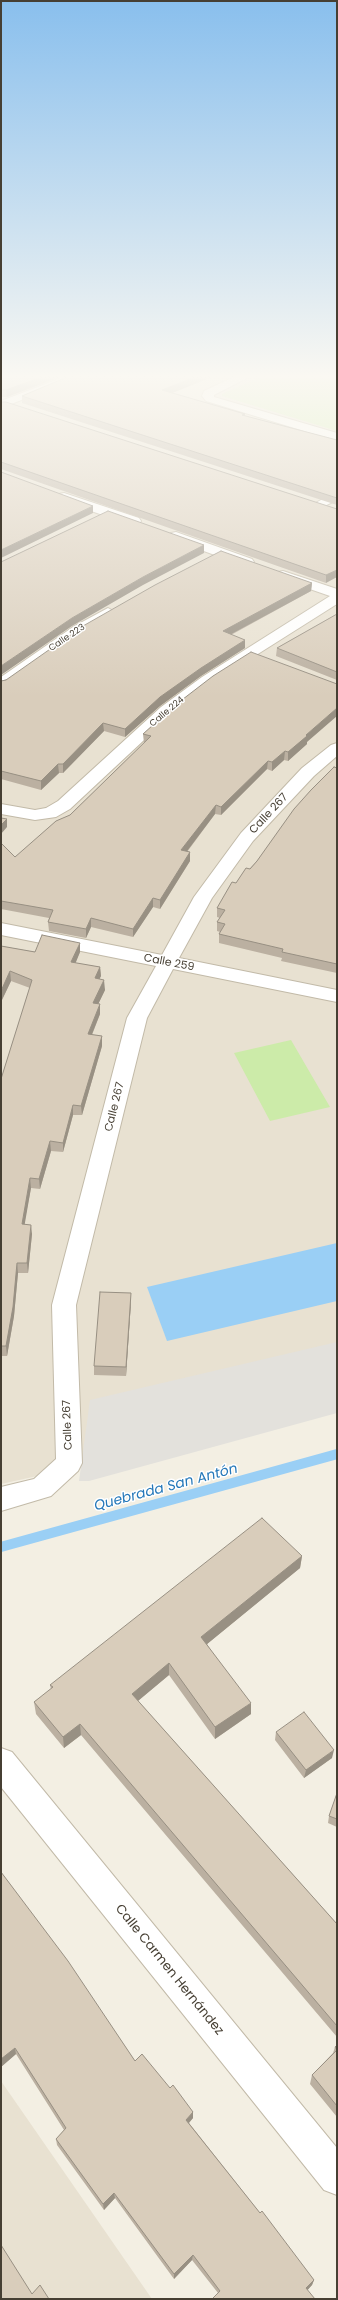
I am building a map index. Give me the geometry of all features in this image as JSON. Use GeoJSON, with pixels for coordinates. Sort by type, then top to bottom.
{"type":"FeatureCollection","features":[{"type":"Feature","properties":{"kind":"street"},"geometry":{"type":"LineString","coordinates":[[50,492],[145,526]]}},
{"type":"Feature","properties":{"kind":"street"},"geometry":{"type":"LineString","coordinates":[[318,505],[337,495]]}},
{"type":"Feature","properties":{"kind":"street"},"geometry":{"type":"LineString","coordinates":[[303,500],[337,511]]}},
{"type":"Feature","properties":{"kind":"street"},"geometry":{"type":"LineString","coordinates":[[94,520],[108,512]]}},
{"type":"Feature","properties":{"kind":"street"},"geometry":{"type":"LineString","coordinates":[[160,531],[257,565]]}},
{"type":"Feature","properties":{"kind":"street"},"geometry":{"type":"LineString","coordinates":[[201,562],[220,552]]}},
{"type":"Feature","properties":{"kind":"street"},"geometry":{"type":"LineString","coordinates":[[271,570],[337,594]]}},
{"type":"Feature","properties":{"kind":"street","name":"Calle 224"},"geometry":{"type":"LineString","coordinates":[[1,809],[35,815],[50,813],[64,805],[167,710],[207,680],[337,598]]}},
{"type":"Feature","properties":{"kind":"street","name":"Calle 223"},"geometry":{"type":"LineString","coordinates":[[1,684],[78,630],[123,604]]}},
{"type":"Feature","properties":{"kind":"street"},"geometry":{"type":"LineString","coordinates":[[249,653],[263,658]]}},
{"type":"Feature","properties":{"kind":"street","name":"Calle 267"},"geometry":{"type":"LineString","coordinates":[[6,1498],[42,1488],[69,1463],[64,1305],[138,1018],[166,963],[203,897],[247,837],[308,772],[337,748]]}},
{"type":"Feature","properties":{"kind":"street","name":"Calle 259"},"geometry":{"type":"LineString","coordinates":[[1,929],[337,996]]}},
{"type":"Feature","properties":{"kind":"street","name":"Calle Carmen Hernández"},"geometry":{"type":"LineString","coordinates":[[1,1763],[337,2177]]}},
{"type":"Feature","properties":{"kind":"shaded area"},"geometry":{"type":"Polygon","coordinates":[[[1,482],[337,482],[337,1410],[1,1484],[1,482]]]}},
{"type":"Feature","properties":{"kind":"shaded area"},"geometry":{"type":"Polygon","coordinates":[[[337,1342],[337,1413],[89,1481],[79,1481],[90,1400],[337,1342]]]}},
{"type":"Feature","properties":{"kind":"shaded area"},"geometry":{"type":"Polygon","coordinates":[[[1,2081],[152,2299],[1,2299],[1,2081]]]}},
{"type":"Feature","properties":{"kind":"green space"},"geometry":{"type":"Polygon","coordinates":[[[291,1040],[330,1107],[270,1121],[234,1053],[291,1040]]]}},
{"type":"Feature","properties":{"kind":"water"},"geometry":{"type":"Polygon","coordinates":[[[337,1243],[337,1301],[167,1341],[147,1287],[337,1243]]]}},
{"type":"Feature","properties":{"kind":"building"},"geometry":{"type":"Polygon","coordinates":[[[1,482],[29,482],[93,506],[1,550],[1,482]]]}},
{"type":"Feature","properties":{"kind":"building"},"geometry":{"type":"Polygon","coordinates":[[[59,482],[255,482],[337,509],[337,570],[326,575],[59,482]]]}},
{"type":"Feature","properties":{"kind":"building"},"geometry":{"type":"Polygon","coordinates":[[[289,482],[337,482],[337,498],[289,482]]]}},
{"type":"Feature","properties":{"kind":"building"},"geometry":{"type":"Polygon","coordinates":[[[108,511],[204,545],[143,577],[72,618],[1,666],[1,562],[108,511]]]}},
{"type":"Feature","properties":{"kind":"building"},"geometry":{"type":"Polygon","coordinates":[[[221,551],[312,583],[223,631],[245,640],[201,668],[160,697],[125,729],[103,723],[63,764],[58,764],[41,781],[1,771],[1,681],[6,680],[83,626],[155,585],[221,551]]]}},
{"type":"Feature","properties":{"kind":"building"},"geometry":{"type":"Polygon","coordinates":[[[337,614],[337,672],[277,648],[337,614]]]}},
{"type":"Feature","properties":{"kind":"building"},"geometry":{"type":"Polygon","coordinates":[[[251,652],[337,684],[337,708],[288,752],[285,751],[272,762],[268,761],[221,807],[216,805],[181,850],[190,852],[160,900],[153,898],[133,929],[91,918],[86,929],[48,922],[53,910],[1,901],[1,843],[15,857],[56,821],[70,815],[151,736],[143,734],[174,706],[213,676],[251,652]]]}},
{"type":"Feature","properties":{"kind":"building"},"geometry":{"type":"Polygon","coordinates":[[[334,767],[337,768],[337,964],[282,952],[283,949],[219,934],[225,924],[217,922],[225,910],[217,908],[232,882],[236,883],[246,868],[250,869],[294,809],[334,767]]]}},
{"type":"Feature","properties":{"kind":"building"},"geometry":{"type":"Polygon","coordinates":[[[1,818],[7,819],[1,825],[1,818]]]}},
{"type":"Feature","properties":{"kind":"building"},"geometry":{"type":"Polygon","coordinates":[[[42,935],[80,943],[71,962],[100,967],[95,978],[104,980],[93,1003],[100,1004],[88,1034],[102,1036],[81,1106],[73,1105],[63,1143],[50,1141],[39,1179],[30,1178],[22,1224],[31,1225],[27,1263],[17,1263],[13,1307],[6,1346],[1,1346],[1,1079],[32,980],[10,971],[1,991],[1,946],[35,952],[42,935]]]}},
{"type":"Feature","properties":{"kind":"building"},"geometry":{"type":"Polygon","coordinates":[[[100,1292],[131,1293],[126,1367],[94,1366],[100,1292]]]}},
{"type":"Feature","properties":{"kind":"building"},"geometry":{"type":"Polygon","coordinates":[[[262,1518],[302,1556],[201,1637],[251,1703],[215,1727],[169,1663],[132,1694],[337,1924],[337,2026],[80,1724],[63,1737],[34,1702],[53,1687],[50,1685],[262,1518]]]}},
{"type":"Feature","properties":{"kind":"building"},"geometry":{"type":"Polygon","coordinates":[[[304,1712],[334,1750],[306,1770],[276,1732],[304,1712]]]}},
{"type":"Feature","properties":{"kind":"building"},"geometry":{"type":"Polygon","coordinates":[[[337,1793],[337,1819],[329,1816],[337,1793]]]}},
{"type":"Feature","properties":{"kind":"building"},"geometry":{"type":"Polygon","coordinates":[[[1,1872],[68,1961],[135,2061],[142,2054],[170,2088],[173,2085],[193,2112],[186,2120],[260,2213],[262,2211],[314,2280],[306,2288],[315,2299],[213,2299],[220,2291],[193,2255],[174,2274],[114,2193],[103,2204],[56,2139],[66,2128],[15,2048],[1,2059],[1,1872]]]}},
{"type":"Feature","properties":{"kind":"building"},"geometry":{"type":"Polygon","coordinates":[[[337,2050],[337,2106],[312,2075],[337,2050]]]}},
{"type":"Feature","properties":{"kind":"building"},"geometry":{"type":"Polygon","coordinates":[[[1,2245],[32,2294],[40,2285],[49,2299],[1,2299],[1,2245]]]}},
{"type":"Feature","properties":{"kind":"waterway","name":"Quebrada San Antón"},"geometry":{"type":"LineString","coordinates":[[1,1547],[337,1454]]}}]}
